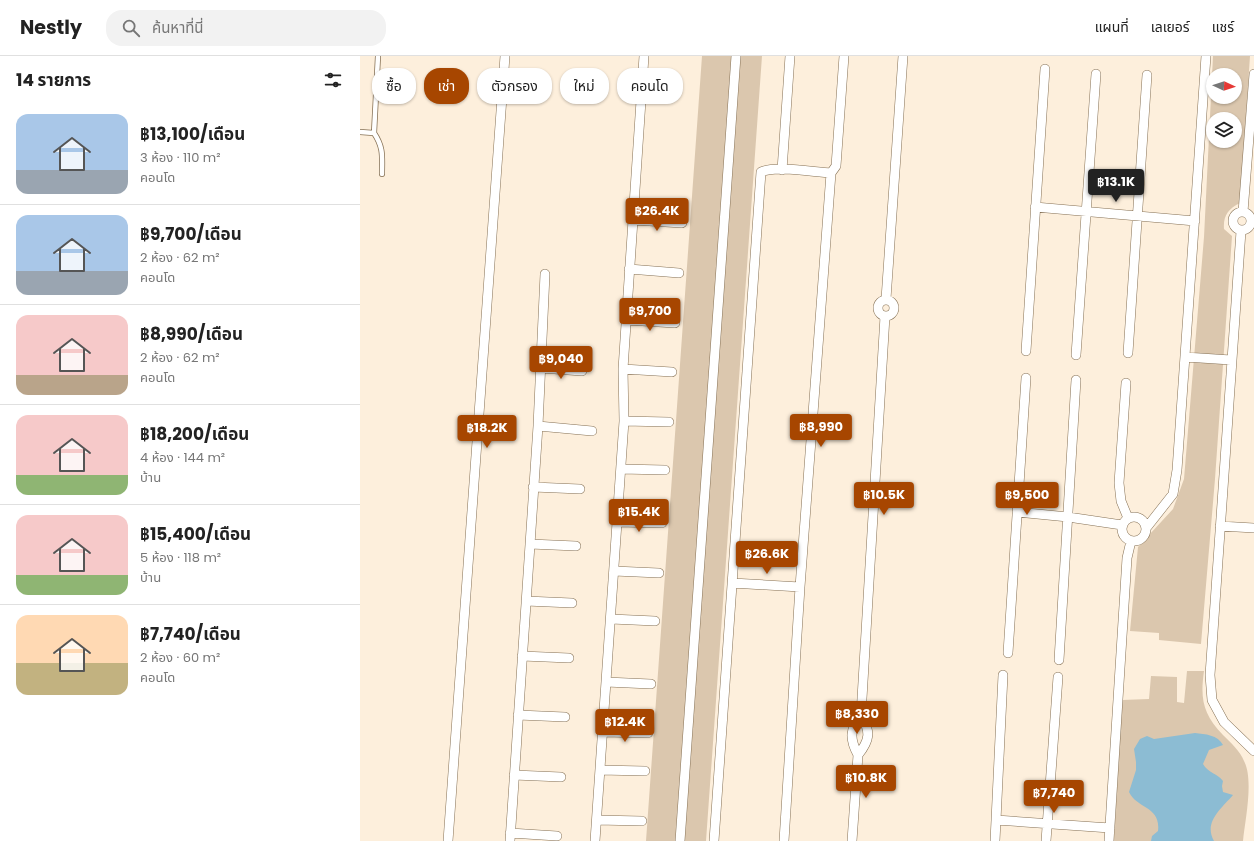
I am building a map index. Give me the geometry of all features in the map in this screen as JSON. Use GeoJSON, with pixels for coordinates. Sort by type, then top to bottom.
{"type":"FeatureCollection","features":[{"type":"Feature","properties":{"kind":"street"},"geometry":{"type":"LineString","coordinates":[[448,841],[505,56]]}},
{"type":"Feature","properties":{"kind":"street"},"geometry":{"type":"LineString","coordinates":[[596,841],[624,421],[623,369],[644,56]]}},
{"type":"Feature","properties":{"kind":"street"},"geometry":{"type":"LineString","coordinates":[[680,841],[736,56]]}},
{"type":"Feature","properties":{"kind":"street"},"geometry":{"type":"LineString","coordinates":[[782,170],[790,56]]}},
{"type":"Feature","properties":{"kind":"street"},"geometry":{"type":"LineString","coordinates":[[784,841],[800,587],[830,173],[836,166],[844,56]]}},
{"type":"Feature","properties":{"kind":"street"},"geometry":{"type":"LineString","coordinates":[[852,841],[858,755],[852,744],[853,727],[861,715],[885,316],[891,314],[894,308],[892,302],[886,299],[903,56]]}},
{"type":"Feature","properties":{"kind":"street"},"geometry":{"type":"LineString","coordinates":[[1126,383],[1119,482],[1125,521],[1122,532],[1126,538],[1131,541],[1138,541],[1146,534],[1147,527],[1173,494],[1177,470],[1206,56]]}},
{"type":"Feature","properties":{"kind":"street"},"geometry":{"type":"LineString","coordinates":[[1026,351],[1045,69]]}},
{"type":"Feature","properties":{"kind":"street"},"geometry":{"type":"LineString","coordinates":[[1076,355],[1096,74]]}},
{"type":"Feature","properties":{"kind":"street"},"geometry":{"type":"LineString","coordinates":[[1243,212],[1254,74]]}},
{"type":"Feature","properties":{"kind":"street"},"geometry":{"type":"LineString","coordinates":[[1128,353],[1147,75]]}},
{"type":"Feature","properties":{"kind":"street"},"geometry":{"type":"LineString","coordinates":[[714,841],[760,172],[766,170],[782,170],[830,173]]}},
{"type":"Feature","properties":{"kind":"street"},"geometry":{"type":"LineString","coordinates":[[1035,207],[1195,221]]}},
{"type":"Feature","properties":{"kind":"street"},"geometry":{"type":"LineString","coordinates":[[1243,212],[1250,215],[1253,223],[1248,229],[1241,231],[1234,228],[1232,220],[1236,214],[1243,212]]}},
{"type":"Feature","properties":{"kind":"street"},"geometry":{"type":"LineString","coordinates":[[633,220],[682,223]]}},
{"type":"Feature","properties":{"kind":"street"},"geometry":{"type":"LineString","coordinates":[[1241,231],[1210,675],[1212,700],[1224,722],[1254,751]]}},
{"type":"Feature","properties":{"kind":"street"},"geometry":{"type":"LineString","coordinates":[[629,269],[679,272]]}},
{"type":"Feature","properties":{"kind":"street"},"geometry":{"type":"LineString","coordinates":[[545,274],[538,426],[510,837],[557,836]]}},
{"type":"Feature","properties":{"kind":"street"},"geometry":{"type":"LineString","coordinates":[[626,320],[675,323]]}},
{"type":"Feature","properties":{"kind":"street"},"geometry":{"type":"LineString","coordinates":[[1185,357],[1231,360]]}},
{"type":"Feature","properties":{"kind":"street"},"geometry":{"type":"LineString","coordinates":[[540,368],[582,371]]}},
{"type":"Feature","properties":{"kind":"street"},"geometry":{"type":"LineString","coordinates":[[623,369],[672,372]]}},
{"type":"Feature","properties":{"kind":"street"},"geometry":{"type":"LineString","coordinates":[[1008,653],[1026,378]]}},
{"type":"Feature","properties":{"kind":"street"},"geometry":{"type":"LineString","coordinates":[[1059,660],[1076,380]]}},
{"type":"Feature","properties":{"kind":"street"},"geometry":{"type":"LineString","coordinates":[[624,421],[669,422]]}},
{"type":"Feature","properties":{"kind":"street"},"geometry":{"type":"LineString","coordinates":[[538,426],[592,431]]}},
{"type":"Feature","properties":{"kind":"street"},"geometry":{"type":"LineString","coordinates":[[621,469],[665,470]]}},
{"type":"Feature","properties":{"kind":"street"},"geometry":{"type":"LineString","coordinates":[[533,487],[580,489]]}},
{"type":"Feature","properties":{"kind":"street"},"geometry":{"type":"LineString","coordinates":[[1017,512],[1125,521],[1138,516],[1144,520],[1147,527]]}},
{"type":"Feature","properties":{"kind":"street"},"geometry":{"type":"LineString","coordinates":[[617,522],[662,524]]}},
{"type":"Feature","properties":{"kind":"street"},"geometry":{"type":"LineString","coordinates":[[1220,526],[1254,528]]}},
{"type":"Feature","properties":{"kind":"street"},"geometry":{"type":"LineString","coordinates":[[1109,841],[1127,558],[1131,541]]}},
{"type":"Feature","properties":{"kind":"street"},"geometry":{"type":"LineString","coordinates":[[530,544],[576,546]]}},
{"type":"Feature","properties":{"kind":"street"},"geometry":{"type":"LineString","coordinates":[[614,571],[659,573]]}},
{"type":"Feature","properties":{"kind":"street"},"geometry":{"type":"LineString","coordinates":[[732,583],[800,587]]}},
{"type":"Feature","properties":{"kind":"street"},"geometry":{"type":"LineString","coordinates":[[526,600],[572,603]]}},
{"type":"Feature","properties":{"kind":"street"},"geometry":{"type":"LineString","coordinates":[[611,619],[655,620]]}},
{"type":"Feature","properties":{"kind":"street"},"geometry":{"type":"LineString","coordinates":[[522,656],[569,658]]}},
{"type":"Feature","properties":{"kind":"street"},"geometry":{"type":"LineString","coordinates":[[994,841],[1003,675]]}},
{"type":"Feature","properties":{"kind":"street"},"geometry":{"type":"LineString","coordinates":[[1046,841],[1058,677]]}},
{"type":"Feature","properties":{"kind":"street"},"geometry":{"type":"LineString","coordinates":[[606,682],[651,684]]}},
{"type":"Feature","properties":{"kind":"street"},"geometry":{"type":"LineString","coordinates":[[518,715],[565,717]]}},
{"type":"Feature","properties":{"kind":"street"},"geometry":{"type":"LineString","coordinates":[[858,755],[867,744],[868,727],[861,715]]}},
{"type":"Feature","properties":{"kind":"street"},"geometry":{"type":"LineString","coordinates":[[603,732],[648,733]]}},
{"type":"Feature","properties":{"kind":"street"},"geometry":{"type":"LineString","coordinates":[[600,770],[645,772]]}},
{"type":"Feature","properties":{"kind":"street"},"geometry":{"type":"LineString","coordinates":[[514,775],[561,777]]}},
{"type":"Feature","properties":{"kind":"street"},"geometry":{"type":"LineString","coordinates":[[597,820],[642,822]]}},
{"type":"Feature","properties":{"kind":"street"},"geometry":{"type":"LineString","coordinates":[[996,820],[1110,828]]}},
{"type":"Feature","properties":{"kind":"lane"},"geometry":{"type":"LineString","coordinates":[[378,56],[374,133],[381,143],[382,174]]}},
{"type":"Feature","properties":{"kind":"lane"},"geometry":{"type":"LineString","coordinates":[[360,132],[374,133]]}},
{"type":"Feature","properties":{"kind":"shaded area"},"geometry":{"type":"Polygon","coordinates":[[[702,56],[762,56],[706,841],[646,841],[702,56]]]}},
{"type":"Feature","properties":{"kind":"shaded area"},"geometry":{"type":"Polygon","coordinates":[[[1213,56],[1250,56],[1240,203],[1229,210],[1224,220],[1224,229],[1232,236],[1215,479],[1201,644],[1159,640],[1159,633],[1130,631],[1138,547],[1173,509],[1184,479],[1204,237],[1208,148],[1242,148],[1242,112],[1210,112],[1211,104],[1242,104],[1242,68],[1212,68],[1213,56]]]}},
{"type":"Feature","properties":{"kind":"shaded area"},"geometry":{"type":"Polygon","coordinates":[[[1187,671],[1204,671],[1202,690],[1204,706],[1207,713],[1216,727],[1240,754],[1247,769],[1249,789],[1243,841],[1114,841],[1122,700],[1149,699],[1151,676],[1177,677],[1177,702],[1184,703],[1187,671]]]}},
{"type":"Feature","properties":{"kind":"water"},"geometry":{"type":"Polygon","coordinates":[[[1195,733],[1215,737],[1223,745],[1209,750],[1203,764],[1207,769],[1223,781],[1223,792],[1233,795],[1219,810],[1212,822],[1211,834],[1214,841],[1151,841],[1152,836],[1158,831],[1156,817],[1148,808],[1137,802],[1129,792],[1136,770],[1134,749],[1140,739],[1147,736],[1154,739],[1195,733]]]}}]}
